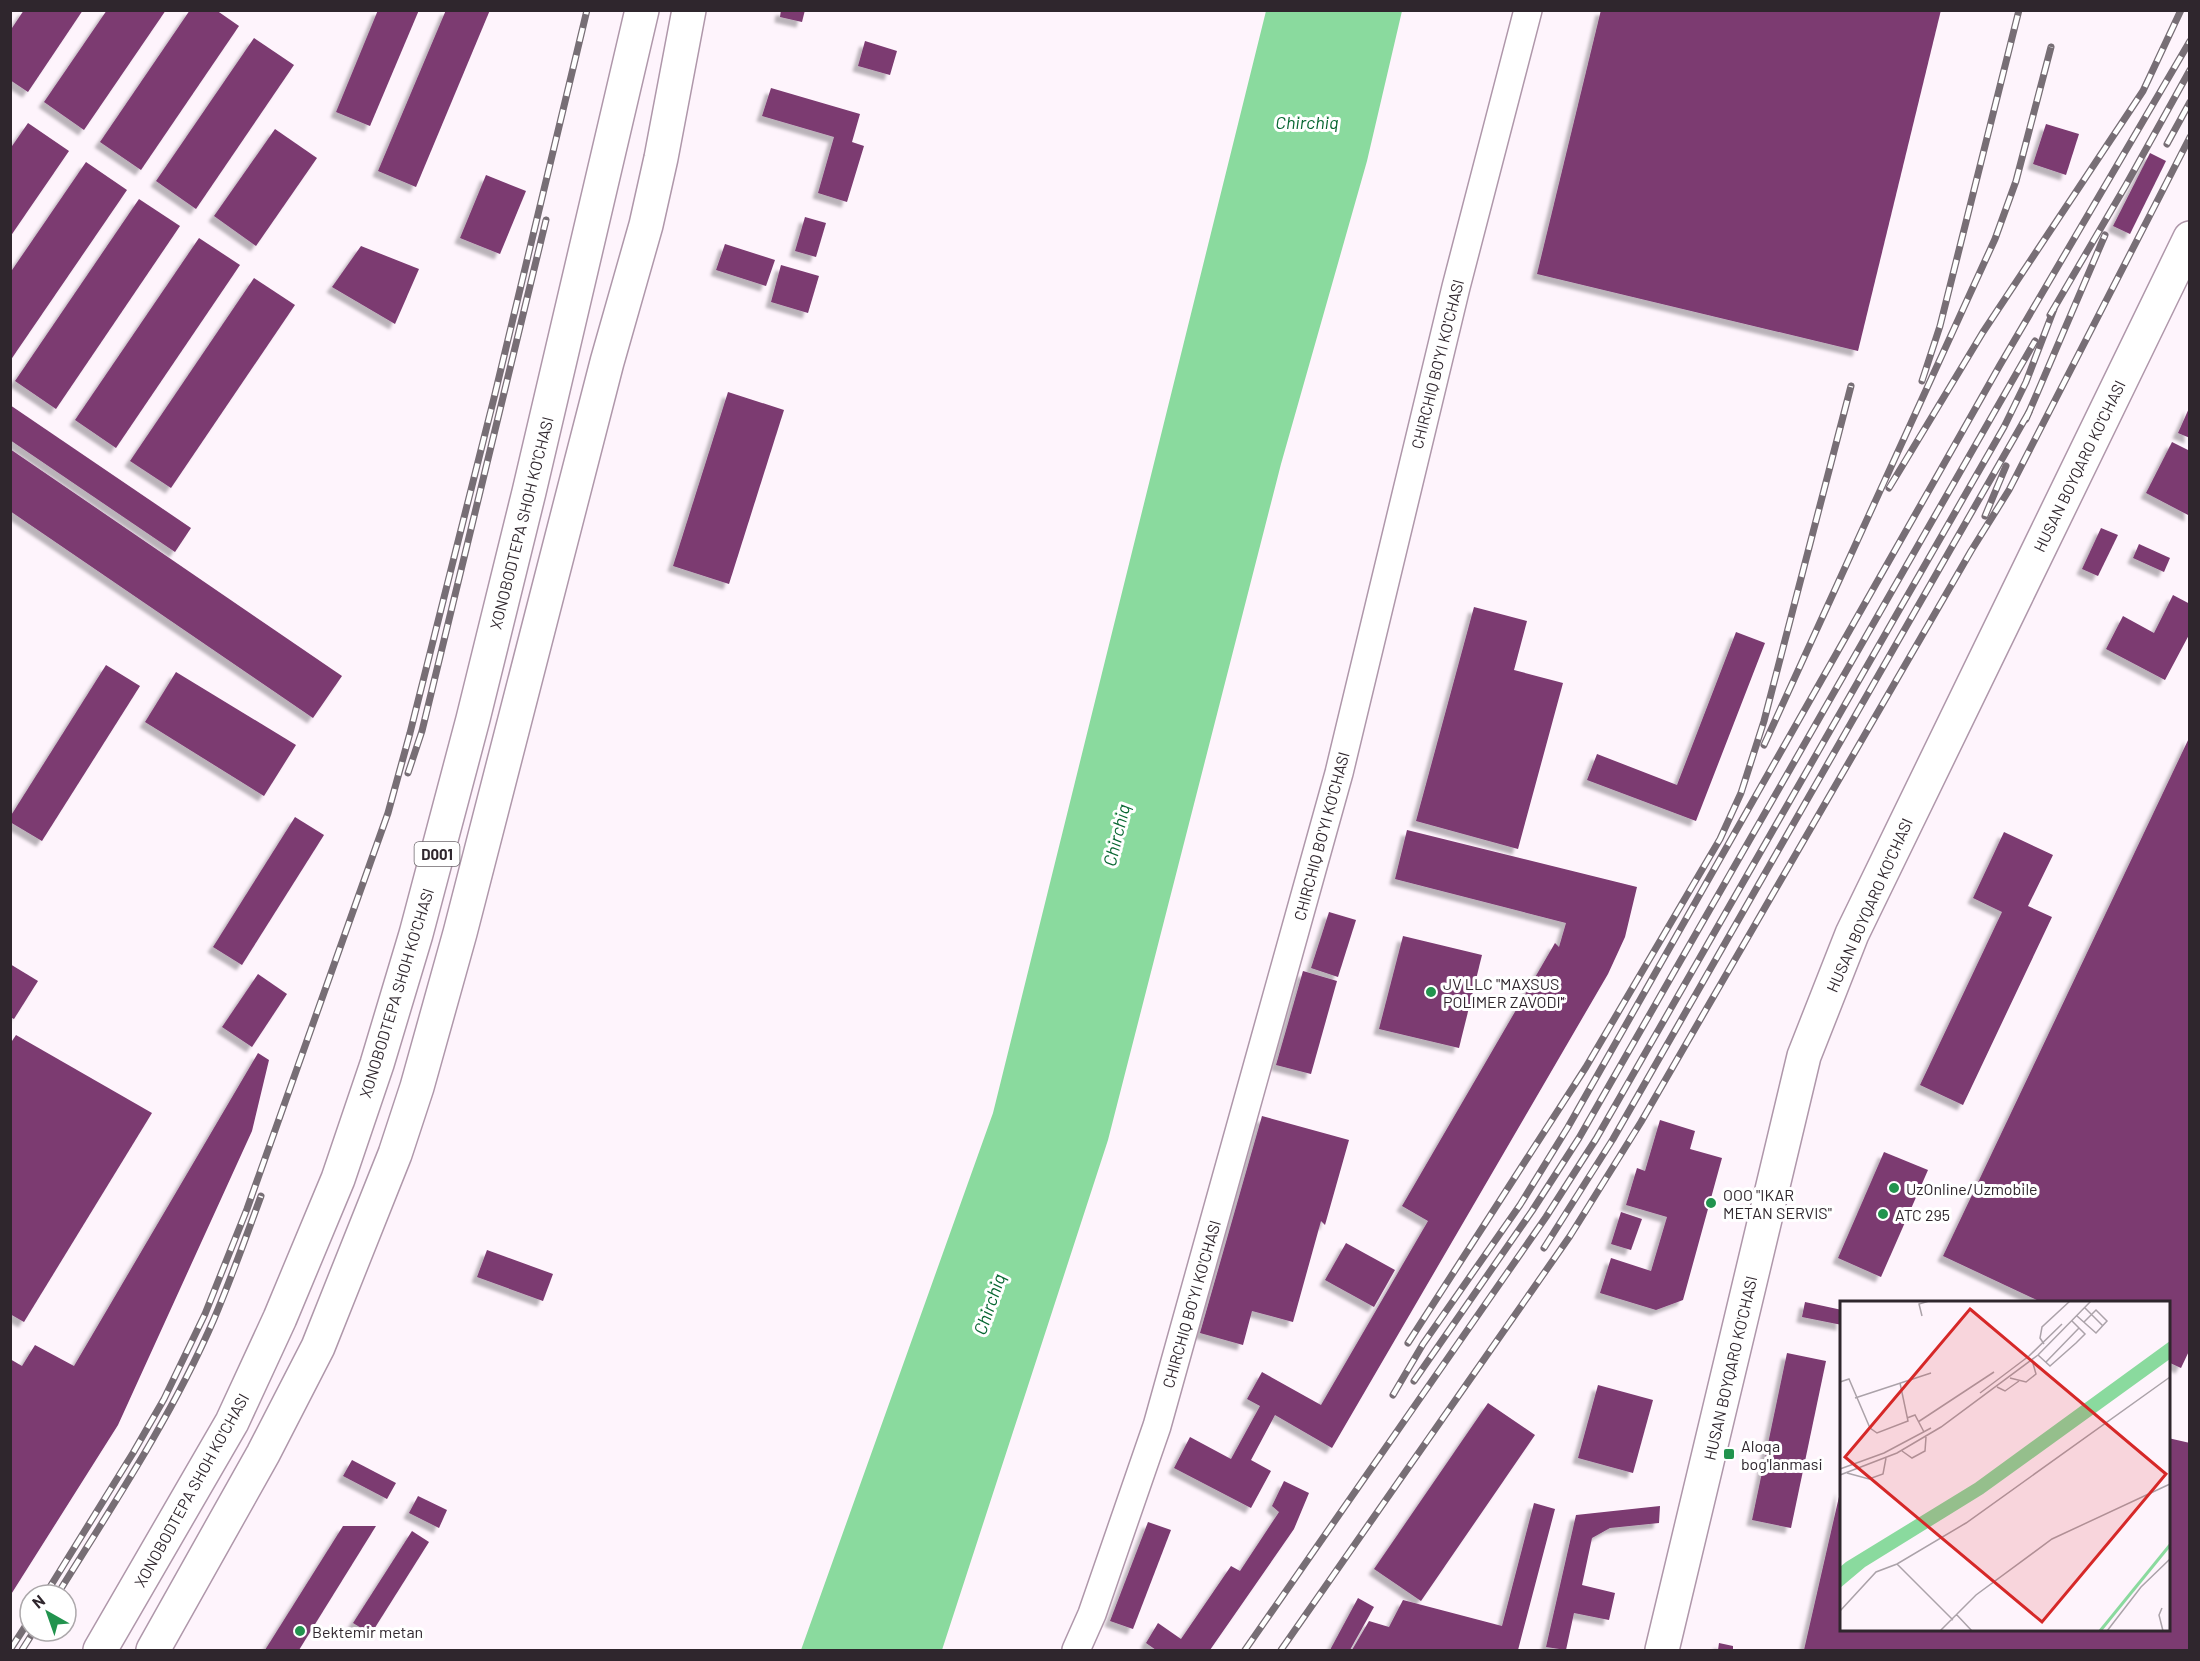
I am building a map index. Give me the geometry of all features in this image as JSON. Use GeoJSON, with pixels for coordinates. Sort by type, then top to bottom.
{"type":"FeatureCollection","features":[{"type":"Feature","properties":{"kind":"main road","name":"XONOBODTEPA SHOH KO'CHASI"},"geometry":{"type":"LineString","coordinates":[[99,1650],[232,1422],[280,1318],[338,1179],[377,1064],[416,934],[476,708],[642,10]]}},
{"type":"Feature","properties":{"kind":"main road","name":"D001"},"geometry":{"type":"LineString","coordinates":[[153,1650],[263,1454],[318,1347],[395,1154],[417,1087],[460,933],[608,362],[646,225],[689,10]]}},
{"type":"Feature","properties":{"kind":"main road","name":"HUSAN BOYQARO KO'CHASI"},"geometry":{"type":"LineString","coordinates":[[1662,1650],[1814,1059],[1857,924],[2190,237]]}},
{"type":"Feature","properties":{"kind":"main road","name":"HUSAN BOYQARO KO'CHASI"},"geometry":{"type":"LineString","coordinates":[[1681,1650],[1814,1059],[1867,943],[2190,285]]}},
{"type":"Feature","properties":{"kind":"street","name":"CHIRCHIQ BO'YI KO'CHASI"},"geometry":{"type":"LineString","coordinates":[[1076,1650],[1092,1614],[1157,1426],[1339,773],[1456,287],[1528,10]]}},
{"type":"Feature","properties":{"kind":"water","name":"Chirchiq"},"geometry":{"type":"Polygon","coordinates":[[[1266,11],[1402,11],[1367,161],[1281,464],[1108,1140],[942,1650],[801,1650],[993,1113],[1266,11]]]}},
{"type":"Feature","properties":{"kind":"building"},"geometry":{"type":"Polygon","coordinates":[[[24,10],[83,10],[28,92],[10,80],[10,31],[24,10]]]}},
{"type":"Feature","properties":{"kind":"building"},"geometry":{"type":"Polygon","coordinates":[[[107,10],[166,10],[84,130],[44,102],[107,10]]]}},
{"type":"Feature","properties":{"kind":"building"},"geometry":{"type":"Polygon","coordinates":[[[190,10],[216,10],[239,26],[141,170],[100,142],[190,10]]]}},
{"type":"Feature","properties":{"kind":"building"},"geometry":{"type":"Polygon","coordinates":[[[378,10],[419,10],[370,126],[336,112],[378,10]]]}},
{"type":"Feature","properties":{"kind":"building"},"geometry":{"type":"Polygon","coordinates":[[[446,10],[490,10],[416,187],[378,171],[446,10]]]}},
{"type":"Feature","properties":{"kind":"building"},"geometry":{"type":"Polygon","coordinates":[[[781,10],[805,10],[802,22],[780,17],[781,10]]]}},
{"type":"Feature","properties":{"kind":"building"},"geometry":{"type":"Polygon","coordinates":[[[1601,10],[1941,10],[1858,351],[1537,274],[1601,10]]]}},
{"type":"Feature","properties":{"kind":"building"},"geometry":{"type":"Polygon","coordinates":[[[254,38],[294,65],[196,209],[156,181],[254,38]]]}},
{"type":"Feature","properties":{"kind":"building"},"geometry":{"type":"Polygon","coordinates":[[[865,41],[897,51],[890,75],[858,66],[865,41]]]}},
{"type":"Feature","properties":{"kind":"building"},"geometry":{"type":"Polygon","coordinates":[[[771,88],[860,114],[852,142],[864,146],[847,202],[818,193],[834,137],[762,116],[771,88]]]}},
{"type":"Feature","properties":{"kind":"building"},"geometry":{"type":"Polygon","coordinates":[[[28,123],[69,151],[10,237],[10,149],[28,123]]]}},
{"type":"Feature","properties":{"kind":"building"},"geometry":{"type":"Polygon","coordinates":[[[2046,124],[2079,134],[2066,175],[2033,164],[2046,124]]]}},
{"type":"Feature","properties":{"kind":"building"},"geometry":{"type":"Polygon","coordinates":[[[275,129],[317,158],[256,246],[214,216],[275,129]]]}},
{"type":"Feature","properties":{"kind":"building"},"geometry":{"type":"Polygon","coordinates":[[[2150,153],[2166,161],[2130,234],[2113,226],[2150,153]]]}},
{"type":"Feature","properties":{"kind":"building"},"geometry":{"type":"Polygon","coordinates":[[[86,162],[127,190],[10,361],[10,273],[86,162]]]}},
{"type":"Feature","properties":{"kind":"building"},"geometry":{"type":"Polygon","coordinates":[[[486,175],[526,191],[500,254],[460,238],[486,175]]]}},
{"type":"Feature","properties":{"kind":"building"},"geometry":{"type":"Polygon","coordinates":[[[139,199],[180,226],[56,409],[15,381],[139,199]]]}},
{"type":"Feature","properties":{"kind":"building"},"geometry":{"type":"Polygon","coordinates":[[[805,217],[826,223],[816,257],[795,251],[805,217]]]}},
{"type":"Feature","properties":{"kind":"building"},"geometry":{"type":"Polygon","coordinates":[[[199,238],[240,265],[116,448],[75,420],[199,238]]]}},
{"type":"Feature","properties":{"kind":"building"},"geometry":{"type":"Polygon","coordinates":[[[725,244],[775,260],[766,286],[716,270],[725,244]]]}},
{"type":"Feature","properties":{"kind":"building"},"geometry":{"type":"Polygon","coordinates":[[[361,246],[419,269],[395,324],[332,287],[361,246]]]}},
{"type":"Feature","properties":{"kind":"building"},"geometry":{"type":"Polygon","coordinates":[[[781,265],[819,276],[808,313],[771,302],[781,265]]]}},
{"type":"Feature","properties":{"kind":"building"},"geometry":{"type":"Polygon","coordinates":[[[254,278],[295,305],[171,488],[130,461],[254,278]]]}},
{"type":"Feature","properties":{"kind":"building"},"geometry":{"type":"Polygon","coordinates":[[[728,392],[784,410],[729,584],[673,566],[728,392]]]}},
{"type":"Feature","properties":{"kind":"building"},"geometry":{"type":"Polygon","coordinates":[[[10,405],[191,528],[175,552],[10,440],[10,405]]]}},
{"type":"Feature","properties":{"kind":"building"},"geometry":{"type":"Polygon","coordinates":[[[2190,406],[2190,438],[2178,433],[2190,406]]]}},
{"type":"Feature","properties":{"kind":"building"},"geometry":{"type":"Polygon","coordinates":[[[2172,442],[2190,451],[2190,516],[2146,493],[2172,442]]]}},
{"type":"Feature","properties":{"kind":"building"},"geometry":{"type":"Polygon","coordinates":[[[10,449],[342,676],[313,718],[10,511],[10,449]]]}},
{"type":"Feature","properties":{"kind":"building"},"geometry":{"type":"Polygon","coordinates":[[[2101,528],[2118,535],[2098,576],[2082,569],[2101,528]]]}},
{"type":"Feature","properties":{"kind":"building"},"geometry":{"type":"Polygon","coordinates":[[[2139,544],[2170,558],[2164,572],[2133,558],[2139,544]]]}},
{"type":"Feature","properties":{"kind":"building"},"geometry":{"type":"Polygon","coordinates":[[[2173,595],[2190,604],[2190,633],[2165,680],[2106,649],[2123,616],[2154,633],[2173,595]]]}},
{"type":"Feature","properties":{"kind":"building"},"geometry":{"type":"Polygon","coordinates":[[[1474,607],[1527,621],[1514,670],[1563,683],[1518,849],[1416,821],[1474,607]]]}},
{"type":"Feature","properties":{"kind":"building"},"geometry":{"type":"Polygon","coordinates":[[[1736,632],[1765,643],[1696,821],[1587,780],[1597,754],[1677,785],[1736,632]]]}},
{"type":"Feature","properties":{"kind":"building"},"geometry":{"type":"Polygon","coordinates":[[[106,665],[140,686],[42,841],[10,822],[10,817],[106,665]]]}},
{"type":"Feature","properties":{"kind":"building"},"geometry":{"type":"Polygon","coordinates":[[[176,672],[296,745],[264,796],[145,722],[176,672]]]}},
{"type":"Feature","properties":{"kind":"building"},"geometry":{"type":"Polygon","coordinates":[[[2190,736],[2190,1349],[2181,1368],[2170,1363],[2170,1301],[2039,1301],[1943,1256],[2190,736]]]}},
{"type":"Feature","properties":{"kind":"building"},"geometry":{"type":"Polygon","coordinates":[[[295,817],[324,835],[242,965],[213,947],[295,817]]]}},
{"type":"Feature","properties":{"kind":"building"},"geometry":{"type":"Polygon","coordinates":[[[1407,830],[1637,887],[1625,937],[1608,974],[1332,1448],[1275,1415],[1251,1460],[1271,1471],[1251,1508],[1174,1468],[1190,1437],[1231,1459],[1260,1406],[1247,1399],[1262,1372],[1321,1405],[1428,1221],[1402,1206],[1555,943],[1559,947],[1566,923],[1395,879],[1407,830]]]}},
{"type":"Feature","properties":{"kind":"building"},"geometry":{"type":"Polygon","coordinates":[[[2004,832],[2053,855],[2028,906],[2052,917],[1963,1105],[1920,1085],[2002,912],[1973,898],[2004,832]]]}},
{"type":"Feature","properties":{"kind":"building"},"geometry":{"type":"Polygon","coordinates":[[[1329,912],[1356,920],[1338,977],[1311,968],[1329,912]]]}},
{"type":"Feature","properties":{"kind":"building","name":"JV LLC \"MAXSUS POLIMER ZAVODI\""},"geometry":{"type":"Polygon","coordinates":[[[1403,936],[1482,955],[1459,1048],[1379,1029],[1403,936]]]}},
{"type":"Feature","properties":{"kind":"building"},"geometry":{"type":"Polygon","coordinates":[[[10,964],[38,981],[14,1019],[10,1017],[10,964]]]}},
{"type":"Feature","properties":{"kind":"building"},"geometry":{"type":"Polygon","coordinates":[[[1303,971],[1337,981],[1311,1074],[1276,1065],[1303,971]]]}},
{"type":"Feature","properties":{"kind":"building"},"geometry":{"type":"Polygon","coordinates":[[[258,974],[287,994],[252,1047],[222,1027],[258,974]]]}},
{"type":"Feature","properties":{"kind":"building"},"geometry":{"type":"Polygon","coordinates":[[[16,1035],[152,1113],[24,1322],[10,1314],[10,1044],[16,1035]]]}},
{"type":"Feature","properties":{"kind":"building"},"geometry":{"type":"Polygon","coordinates":[[[258,1053],[269,1060],[252,1131],[118,1425],[10,1596],[10,1359],[22,1366],[35,1345],[74,1366],[258,1053]]]}},
{"type":"Feature","properties":{"kind":"building"},"geometry":{"type":"Polygon","coordinates":[[[1262,1116],[1349,1140],[1325,1225],[1321,1221],[1293,1322],[1252,1311],[1243,1345],[1200,1333],[1262,1116]]]}},
{"type":"Feature","properties":{"kind":"building"},"geometry":{"type":"Polygon","coordinates":[[[1660,1120],[1695,1131],[1690,1149],[1722,1158],[1683,1300],[1656,1310],[1600,1293],[1611,1258],[1651,1271],[1667,1217],[1626,1205],[1637,1168],[1645,1171],[1660,1120]]]}},
{"type":"Feature","properties":{"kind":"building","name":"ATC 295"},"geometry":{"type":"Polygon","coordinates":[[[1884,1152],[1928,1170],[1881,1277],[1838,1258],[1884,1152]]]}},
{"type":"Feature","properties":{"kind":"building"},"geometry":{"type":"Polygon","coordinates":[[[1621,1212],[1642,1219],[1631,1250],[1611,1244],[1621,1212]]]}},
{"type":"Feature","properties":{"kind":"building"},"geometry":{"type":"Polygon","coordinates":[[[1346,1243],[1395,1270],[1374,1307],[1325,1280],[1346,1243]]]}},
{"type":"Feature","properties":{"kind":"building"},"geometry":{"type":"Polygon","coordinates":[[[487,1250],[553,1274],[543,1301],[477,1277],[487,1250]]]}},
{"type":"Feature","properties":{"kind":"building"},"geometry":{"type":"Polygon","coordinates":[[[1805,1302],[1840,1310],[1840,1325],[1802,1317],[1805,1302]]]}},
{"type":"Feature","properties":{"kind":"building"},"geometry":{"type":"Polygon","coordinates":[[[1787,1353],[1826,1361],[1791,1528],[1752,1520],[1787,1353]]]}},
{"type":"Feature","properties":{"kind":"building"},"geometry":{"type":"Polygon","coordinates":[[[1598,1385],[1653,1400],[1633,1473],[1578,1458],[1598,1385]]]}},
{"type":"Feature","properties":{"kind":"building"},"geometry":{"type":"Polygon","coordinates":[[[1488,1403],[1535,1435],[1421,1601],[1374,1569],[1488,1403]]]}},
{"type":"Feature","properties":{"kind":"building"},"geometry":{"type":"Polygon","coordinates":[[[2170,1438],[2190,1443],[2190,1650],[1804,1650],[1840,1492],[1840,1631],[2170,1631],[2170,1438]]]}},
{"type":"Feature","properties":{"kind":"building"},"geometry":{"type":"Polygon","coordinates":[[[352,1460],[396,1483],[387,1499],[343,1476],[352,1460]]]}},
{"type":"Feature","properties":{"kind":"building"},"geometry":{"type":"Polygon","coordinates":[[[1284,1481],[1309,1493],[1294,1529],[1210,1650],[1156,1650],[1146,1643],[1158,1623],[1181,1639],[1231,1566],[1240,1571],[1279,1512],[1272,1506],[1284,1481]]]}},
{"type":"Feature","properties":{"kind":"building"},"geometry":{"type":"Polygon","coordinates":[[[418,1496],[447,1510],[439,1528],[409,1513],[418,1496]]]}},
{"type":"Feature","properties":{"kind":"building"},"geometry":{"type":"Polygon","coordinates":[[[1534,1503],[1555,1509],[1518,1650],[1352,1650],[1369,1621],[1389,1627],[1403,1600],[1502,1626],[1534,1503]]]}},
{"type":"Feature","properties":{"kind":"building"},"geometry":{"type":"Polygon","coordinates":[[[1660,1506],[1659,1523],[1610,1528],[1592,1538],[1582,1585],[1615,1593],[1609,1620],[1574,1613],[1566,1650],[1546,1647],[1576,1515],[1660,1506]]]}},
{"type":"Feature","properties":{"kind":"building"},"geometry":{"type":"Polygon","coordinates":[[[1148,1522],[1171,1530],[1133,1629],[1110,1621],[1148,1522]]]}},
{"type":"Feature","properties":{"kind":"building"},"geometry":{"type":"Polygon","coordinates":[[[343,1526],[376,1526],[299,1650],[265,1650],[343,1526]]]}},
{"type":"Feature","properties":{"kind":"building"},"geometry":{"type":"Polygon","coordinates":[[[412,1531],[429,1542],[371,1634],[353,1623],[412,1531]]]}},
{"type":"Feature","properties":{"kind":"building"},"geometry":{"type":"Polygon","coordinates":[[[1358,1598],[1374,1607],[1350,1650],[1330,1650],[1358,1598]]]}},
{"type":"Feature","properties":{"kind":"building"},"geometry":{"type":"Polygon","coordinates":[[[1719,1643],[1733,1646],[1733,1650],[1718,1650],[1719,1643]]]}},
{"type":"Feature","properties":{"kind":"railway"},"geometry":{"type":"LineString","coordinates":[[52,1583],[164,1399],[205,1314],[247,1209],[388,813],[494,398],[587,10]]}},
{"type":"Feature","properties":{"kind":"railway"},"geometry":{"type":"LineString","coordinates":[[1922,381],[1940,326],[2019,10]]}},
{"type":"Feature","properties":{"kind":"railway"},"geometry":{"type":"LineString","coordinates":[[1889,488],[1983,332],[2143,91],[2181,10]]}},
{"type":"Feature","properties":{"kind":"railway"},"geometry":{"type":"LineString","coordinates":[[1393,1395],[1423,1344],[1520,1205],[1568,1127],[2000,365],[2190,41]]}},
{"type":"Feature","properties":{"kind":"railway"},"geometry":{"type":"LineString","coordinates":[[1764,745],[1995,239],[2016,181],[2051,47]]}},
{"type":"Feature","properties":{"kind":"railway"},"geometry":{"type":"LineString","coordinates":[[2050,315],[2190,70]]}},
{"type":"Feature","properties":{"kind":"railway"},"geometry":{"type":"LineString","coordinates":[[2167,144],[2190,102]]}},
{"type":"Feature","properties":{"kind":"railway"},"geometry":{"type":"LineString","coordinates":[[1281,1650],[1570,1236],[1641,1122],[1971,551],[2009,490],[2190,137]]}},
{"type":"Feature","properties":{"kind":"railway"},"geometry":{"type":"LineString","coordinates":[[408,773],[422,731],[546,220]]}},
{"type":"Feature","properties":{"kind":"railway"},"geometry":{"type":"LineString","coordinates":[[2026,419],[2105,235]]}},
{"type":"Feature","properties":{"kind":"railway"},"geometry":{"type":"LineString","coordinates":[[1245,1650],[1546,1217],[1596,1139],[2004,427],[2026,382],[2054,309]]}},
{"type":"Feature","properties":{"kind":"railway"},"geometry":{"type":"LineString","coordinates":[[1414,1381],[1532,1211],[1579,1138],[2035,341]]}},
{"type":"Feature","properties":{"kind":"railway"},"geometry":{"type":"LineString","coordinates":[[1408,1343],[1586,1067],[1720,839],[1741,793],[1764,721],[1851,386]]}},
{"type":"Feature","properties":{"kind":"railway"},"geometry":{"type":"LineString","coordinates":[[1544,1248],[1613,1139],[2029,412]]}},
{"type":"Feature","properties":{"kind":"railway"},"geometry":{"type":"LineString","coordinates":[[1985,516],[2006,466]]}},
{"type":"Feature","properties":{"kind":"railway"},"geometry":{"type":"LineString","coordinates":[[64,1583],[141,1460],[180,1390],[214,1319],[261,1196]]}},
{"type":"Feature","properties":{"kind":"railway"},"geometry":{"type":"LineString","coordinates":[[10,1650],[18,1638]]}},
{"type":"Feature","properties":{"kind":"railway"},"geometry":{"type":"LineString","coordinates":[[22,1650],[26,1643]]}},
{"type":"Feature","properties":{"kind":"place","name":"JV LLC \"MAXSUS POLIMER ZAVODI\""},"geometry":{"type":"Point","coordinates":[1431,992]}},
{"type":"Feature","properties":{"kind":"place","name":"UzOnline/Uzmobile"},"geometry":{"type":"Point","coordinates":[1894,1188]}},
{"type":"Feature","properties":{"kind":"place","name":"OOO \"IKAR METAN SERVIS\""},"geometry":{"type":"Point","coordinates":[1711,1203]}},
{"type":"Feature","properties":{"kind":"place","name":"ATC 295"},"geometry":{"type":"Point","coordinates":[1883,1214]}},
{"type":"Feature","properties":{"kind":"place","name":"Aloqa bog'lanmasi"},"geometry":{"type":"Point","coordinates":[1729,1454]}},
{"type":"Feature","properties":{"kind":"place","name":"Bektemir metan"},"geometry":{"type":"Point","coordinates":[300,1631]}}]}
